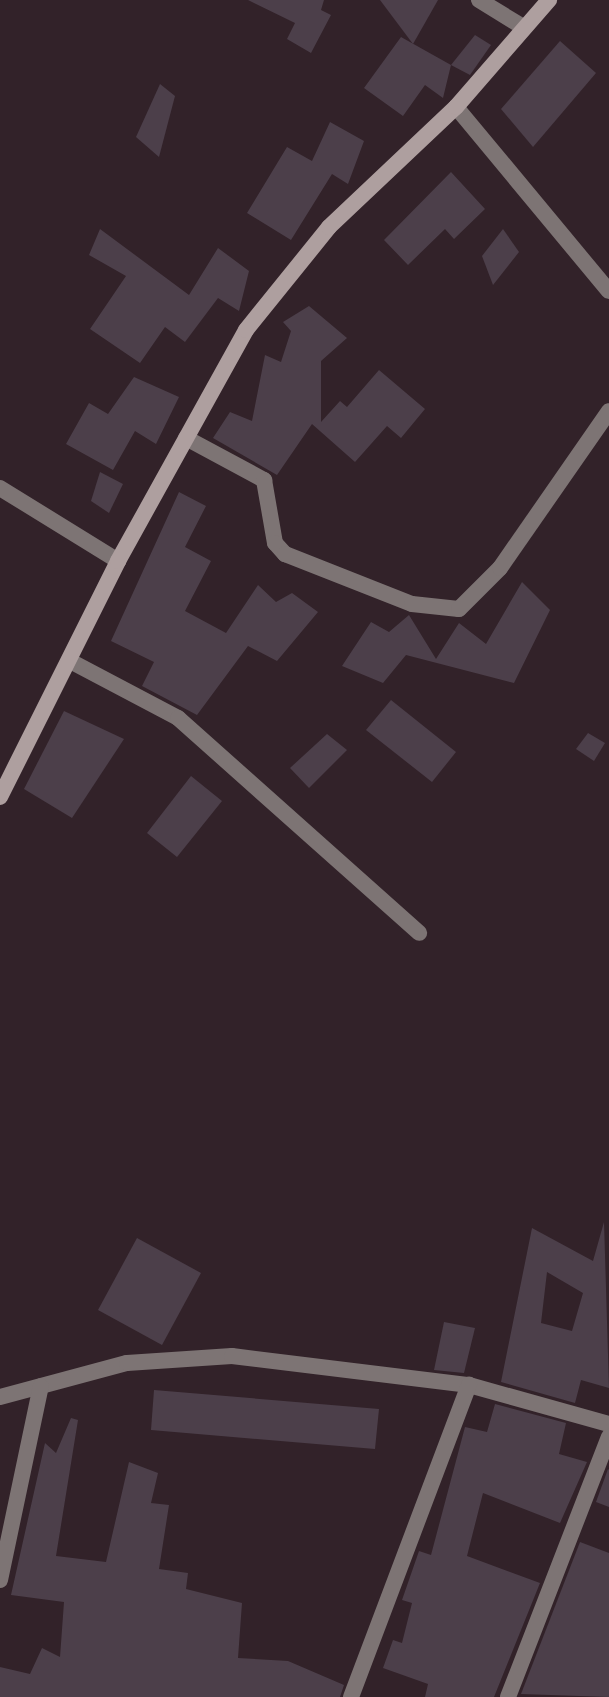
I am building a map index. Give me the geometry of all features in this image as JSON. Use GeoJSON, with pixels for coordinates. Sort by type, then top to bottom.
{"type":"FeatureCollection","features":[{"type":"Feature","properties":{"kind":"street"},"geometry":{"type":"LineString","coordinates":[[479,0],[523,27]]}},
{"type":"Feature","properties":{"kind":"street"},"geometry":{"type":"LineString","coordinates":[[0,797],[72,662],[118,561],[186,438],[272,294],[329,227],[456,107],[549,0]]}},
{"type":"Feature","properties":{"kind":"street"},"geometry":{"type":"LineString","coordinates":[[456,107],[609,291]]}},
{"type":"Feature","properties":{"kind":"street"},"geometry":{"type":"LineString","coordinates":[[186,438],[264,480],[275,543],[285,554],[412,604],[459,609],[500,568],[609,411]]}},
{"type":"Feature","properties":{"kind":"street"},"geometry":{"type":"LineString","coordinates":[[0,488],[118,561]]}},
{"type":"Feature","properties":{"kind":"street"},"geometry":{"type":"LineString","coordinates":[[72,662],[178,718],[419,933]]}},
{"type":"Feature","properties":{"kind":"street"},"geometry":{"type":"LineString","coordinates":[[0,1397],[127,1363],[193,1356],[469,1385],[609,1424]]}},
{"type":"Feature","properties":{"kind":"street"},"geometry":{"type":"LineString","coordinates":[[351,1697],[469,1385]]}},
{"type":"Feature","properties":{"kind":"street"},"geometry":{"type":"LineString","coordinates":[[0,1580],[41,1386]]}},
{"type":"Feature","properties":{"kind":"street"},"geometry":{"type":"LineString","coordinates":[[508,1697],[609,1437]]}},
{"type":"Feature","properties":{"kind":"building"},"geometry":{"type":"Polygon","coordinates":[[[248,0],[324,0],[321,10],[331,15],[311,53],[287,39],[295,23],[248,0]]]}},
{"type":"Feature","properties":{"kind":"building"},"geometry":{"type":"Polygon","coordinates":[[[380,0],[438,0],[413,44],[380,0]]]}},
{"type":"Feature","properties":{"kind":"building"},"geometry":{"type":"Polygon","coordinates":[[[475,35],[491,45],[470,75],[451,65],[475,35]]]}},
{"type":"Feature","properties":{"kind":"building"},"geometry":{"type":"Polygon","coordinates":[[[401,37],[451,65],[443,98],[425,85],[403,116],[364,88],[401,37]]]}},
{"type":"Feature","properties":{"kind":"building"},"geometry":{"type":"Polygon","coordinates":[[[560,41],[596,73],[533,147],[501,109],[560,41]]]}},
{"type":"Feature","properties":{"kind":"building"},"geometry":{"type":"Polygon","coordinates":[[[160,84],[175,96],[159,157],[136,137],[160,84]]]}},
{"type":"Feature","properties":{"kind":"building"},"geometry":{"type":"Polygon","coordinates":[[[330,122],[364,141],[348,184],[332,174],[291,240],[247,213],[287,147],[312,161],[330,122]]]}},
{"type":"Feature","properties":{"kind":"building"},"geometry":{"type":"Polygon","coordinates":[[[451,172],[485,209],[454,239],[445,229],[408,265],[384,240],[451,172]]]}},
{"type":"Feature","properties":{"kind":"building"},"geometry":{"type":"Polygon","coordinates":[[[100,229],[189,295],[218,248],[249,271],[239,311],[218,298],[185,342],[165,327],[140,363],[90,329],[126,276],[89,255],[100,229]]]}},
{"type":"Feature","properties":{"kind":"building"},"geometry":{"type":"Polygon","coordinates":[[[503,229],[519,252],[493,285],[482,256],[503,229]]]}},
{"type":"Feature","properties":{"kind":"building"},"geometry":{"type":"Polygon","coordinates":[[[309,306],[347,338],[321,361],[321,422],[340,401],[347,407],[379,370],[425,409],[401,438],[387,426],[355,462],[312,424],[277,475],[213,438],[230,412],[252,421],[265,355],[281,362],[291,331],[283,322],[309,306]]]}},
{"type":"Feature","properties":{"kind":"building"},"geometry":{"type":"Polygon","coordinates":[[[134,377],[179,397],[156,444],[135,431],[113,470],[66,444],[89,403],[108,414],[134,377]]]}},
{"type":"Feature","properties":{"kind":"building"},"geometry":{"type":"Polygon","coordinates":[[[100,472],[123,484],[109,513],[91,501],[100,472]]]}},
{"type":"Feature","properties":{"kind":"building"},"geometry":{"type":"Polygon","coordinates":[[[179,492],[206,506],[185,547],[211,561],[185,611],[226,633],[258,585],[276,602],[292,593],[318,612],[277,661],[248,646],[197,715],[142,686],[154,662],[111,641],[179,492]]]}},
{"type":"Feature","properties":{"kind":"building"},"geometry":{"type":"Polygon","coordinates":[[[522,582],[550,610],[514,683],[406,655],[383,683],[342,666],[371,622],[389,632],[409,615],[436,659],[459,623],[486,644],[522,582]]]}},
{"type":"Feature","properties":{"kind":"building"},"geometry":{"type":"Polygon","coordinates":[[[391,700],[456,752],[432,782],[366,730],[391,700]]]}},
{"type":"Feature","properties":{"kind":"building"},"geometry":{"type":"Polygon","coordinates":[[[64,711],[124,739],[72,818],[24,789],[64,711]]]}},
{"type":"Feature","properties":{"kind":"building"},"geometry":{"type":"Polygon","coordinates":[[[588,733],[605,743],[594,761],[576,749],[588,733]]]}},
{"type":"Feature","properties":{"kind":"building"},"geometry":{"type":"Polygon","coordinates":[[[327,734],[347,750],[309,788],[290,768],[327,734]]]}},
{"type":"Feature","properties":{"kind":"building"},"geometry":{"type":"Polygon","coordinates":[[[191,776],[222,801],[177,857],[147,833],[191,776]]]}},
{"type":"Feature","properties":{"kind":"building"},"geometry":{"type":"Polygon","coordinates":[[[604,1222],[609,1388],[581,1380],[575,1403],[501,1382],[532,1228],[593,1261],[604,1222]],[[547,1272],[541,1323],[572,1331],[583,1293],[547,1272]]]}},
{"type":"Feature","properties":{"kind":"building"},"geometry":{"type":"Polygon","coordinates":[[[137,1238],[201,1273],[162,1345],[98,1310],[137,1238]]]}},
{"type":"Feature","properties":{"kind":"building"},"geometry":{"type":"Polygon","coordinates":[[[444,1322],[475,1328],[464,1373],[434,1370],[444,1322]]]}},
{"type":"Feature","properties":{"kind":"building"},"geometry":{"type":"Polygon","coordinates":[[[154,1390],[379,1409],[375,1449],[151,1430],[154,1390]]]}},
{"type":"Feature","properties":{"kind":"building"},"geometry":{"type":"Polygon","coordinates":[[[495,1404],[566,1423],[559,1454],[587,1462],[560,1523],[483,1493],[467,1556],[540,1583],[494,1697],[425,1697],[428,1684],[383,1668],[393,1640],[402,1643],[412,1603],[402,1600],[419,1551],[431,1555],[465,1427],[487,1432],[495,1404]]]}},
{"type":"Feature","properties":{"kind":"building"},"geometry":{"type":"Polygon","coordinates":[[[71,1418],[78,1420],[56,1556],[106,1562],[129,1462],[158,1473],[151,1503],[169,1505],[159,1569],[188,1573],[186,1589],[242,1603],[238,1658],[288,1661],[344,1685],[340,1697],[0,1697],[0,1667],[30,1674],[42,1648],[60,1657],[64,1602],[11,1595],[45,1443],[56,1453],[71,1418]]]}},
{"type":"Feature","properties":{"kind":"building"},"geometry":{"type":"Polygon","coordinates":[[[609,1470],[609,1507],[596,1502],[609,1470]]]}},
{"type":"Feature","properties":{"kind":"building"},"geometry":{"type":"Polygon","coordinates":[[[580,1542],[609,1553],[609,1697],[521,1694],[580,1542]]]}}]}
